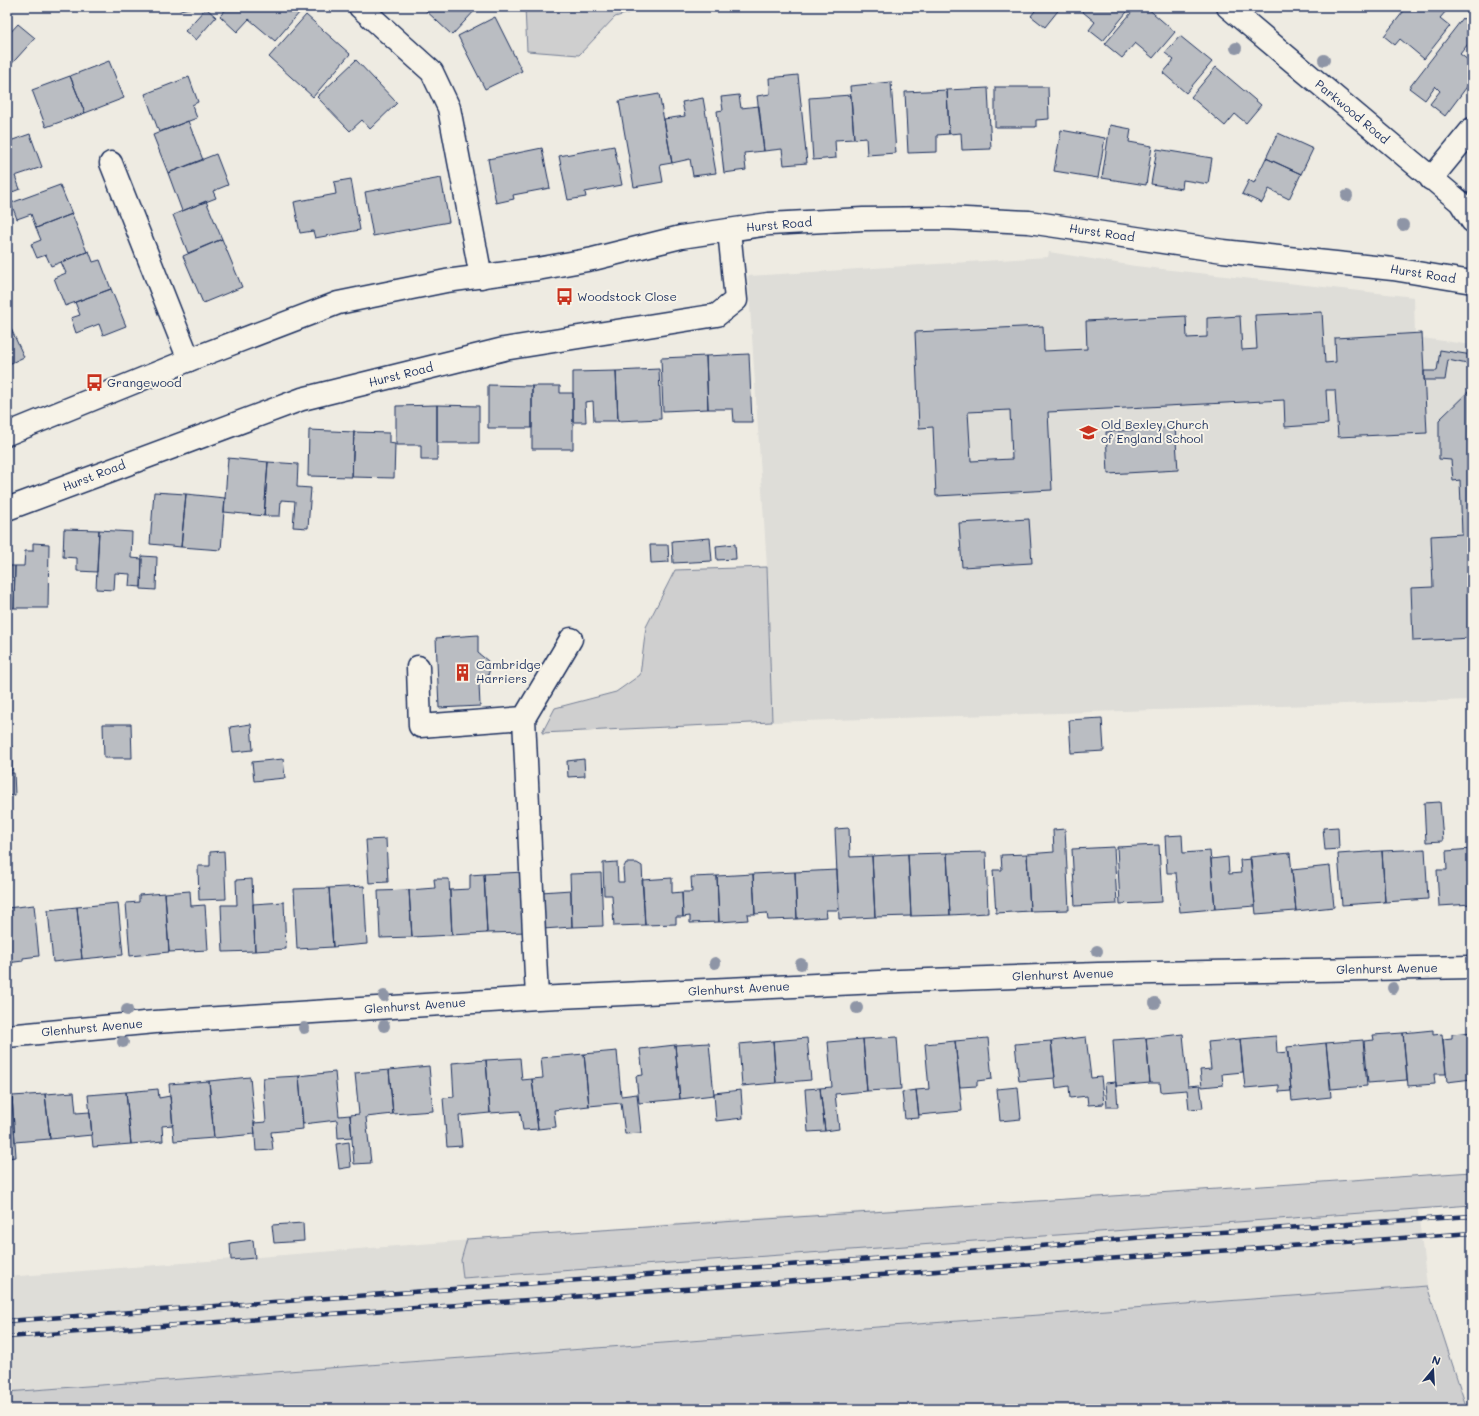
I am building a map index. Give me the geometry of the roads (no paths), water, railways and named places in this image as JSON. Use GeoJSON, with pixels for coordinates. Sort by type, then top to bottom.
{"type":"FeatureCollection","features":[{"type":"Feature","properties":{"kind":"street"},"geometry":{"type":"LineString","coordinates":[[360,7],[432,72],[450,108],[481,277]]}},
{"type":"Feature","properties":{"kind":"street","name":"Parkwood Road"},"geometry":{"type":"LineString","coordinates":[[1228,7],[1460,202],[1472,221]]}},
{"type":"Feature","properties":{"kind":"street"},"geometry":{"type":"LineString","coordinates":[[1431,179],[1472,129]]}},
{"type":"Feature","properties":{"kind":"street"},"geometry":{"type":"LineString","coordinates":[[111,163],[189,360]]}},
{"type":"Feature","properties":{"kind":"street","name":"Hurst Road"},"geometry":{"type":"LineString","coordinates":[[7,434],[189,360],[338,303],[446,281],[481,277],[593,259],[681,237],[769,224],[863,219],[945,218],[1029,222],[1223,251],[1393,269],[1472,282]]}},
{"type":"Feature","properties":{"kind":"street","name":"Hurst Road"},"geometry":{"type":"LineString","coordinates":[[7,510],[306,398],[504,349],[717,315],[736,300],[729,230]]}},
{"type":"Feature","properties":{"kind":"street"},"geometry":{"type":"LineString","coordinates":[[537,998],[524,718],[571,639]]}},
{"type":"Feature","properties":{"kind":"street"},"geometry":{"type":"LineString","coordinates":[[418,667],[420,726],[524,718]]}},
{"type":"Feature","properties":{"kind":"street","name":"Glenhurst Avenue"},"geometry":{"type":"LineString","coordinates":[[7,1036],[155,1022],[537,998],[900,981],[1098,974],[1472,967]]}},
{"type":"Feature","properties":{"kind":"railway"},"geometry":{"type":"LineString","coordinates":[[7,1321],[969,1252],[1158,1236],[1472,1216]]}},
{"type":"Feature","properties":{"kind":"railway"},"geometry":{"type":"LineString","coordinates":[[7,1337],[1472,1233]]}},
{"type":"Feature","properties":{"kind":"place","name":"Woodstock Close"},"geometry":{"type":"Point","coordinates":[564,297]}},
{"type":"Feature","properties":{"kind":"place","name":"Grangewood"},"geometry":{"type":"Point","coordinates":[94,383]}},
{"type":"Feature","properties":{"kind":"place","name":"Old Bexley Church of England School"},"geometry":{"type":"Point","coordinates":[1088,432]}},
{"type":"Feature","properties":{"kind":"place","name":"Cambridge Harriers"},"geometry":{"type":"Point","coordinates":[463,672]}}]}
